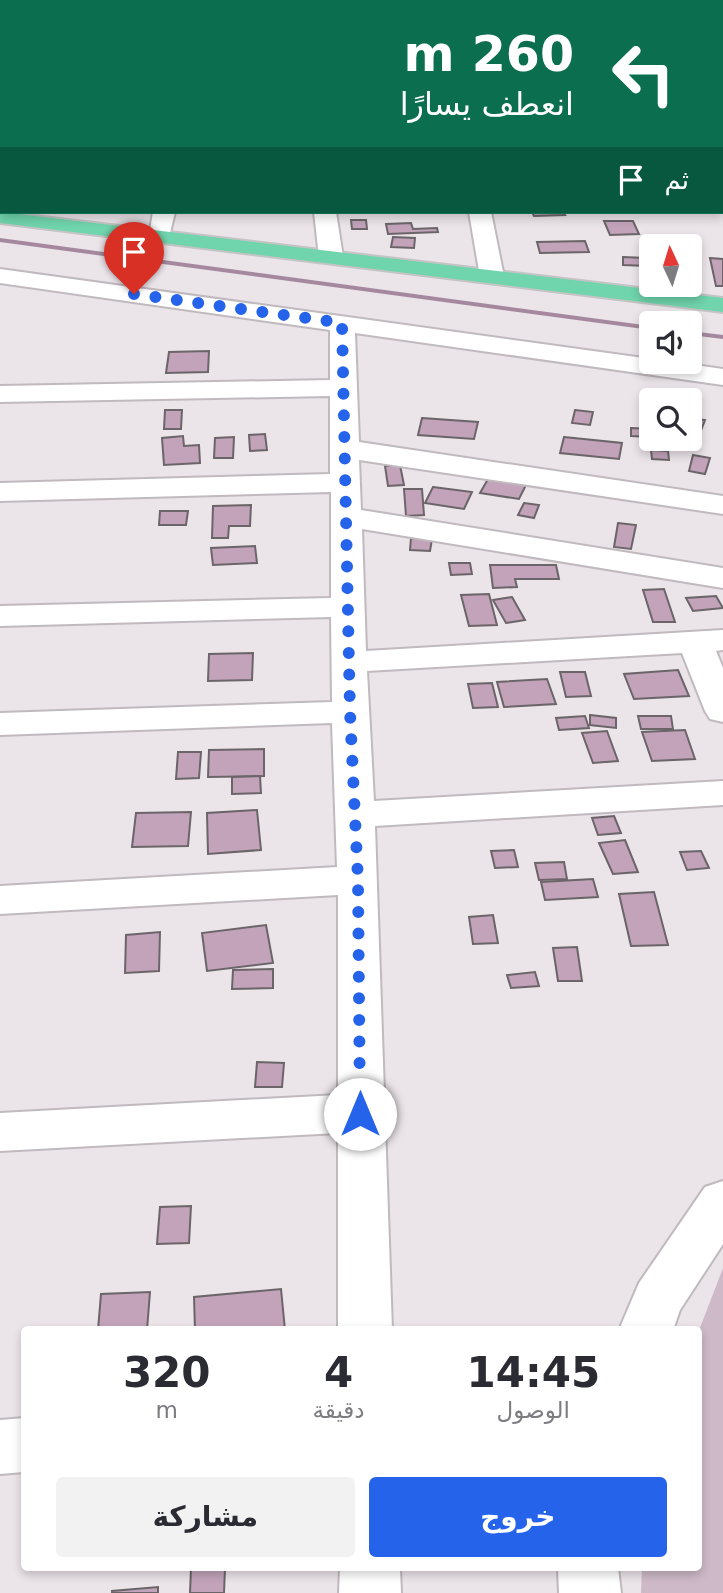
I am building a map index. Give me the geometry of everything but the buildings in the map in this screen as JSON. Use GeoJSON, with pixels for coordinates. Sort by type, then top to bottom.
{"type":"FeatureCollection","features":[{"type":"Feature","properties":{"kind":"main road"},"geometry":{"type":"LineString","coordinates":[[0,216],[723,305]]}},
{"type":"Feature","properties":{"kind":"street"},"geometry":{"type":"LineString","coordinates":[[160,236],[164,214]]}},
{"type":"Feature","properties":{"kind":"street"},"geometry":{"type":"LineString","coordinates":[[324,214],[331,257]]}},
{"type":"Feature","properties":{"kind":"street"},"geometry":{"type":"LineString","coordinates":[[481,214],[492,277]]}},
{"type":"Feature","properties":{"kind":"street"},"geometry":{"type":"LineString","coordinates":[[0,276],[723,377]]}},
{"type":"Feature","properties":{"kind":"street"},"geometry":{"type":"LineString","coordinates":[[342,323],[350,712],[358,880],[365,1326]]}},
{"type":"Feature","properties":{"kind":"street"},"geometry":{"type":"LineString","coordinates":[[0,394],[344,388]]}},
{"type":"Feature","properties":{"kind":"street"},"geometry":{"type":"LineString","coordinates":[[345,483],[723,578]]}},
{"type":"Feature","properties":{"kind":"street"},"geometry":{"type":"LineString","coordinates":[[0,492],[345,483],[723,505]]}},
{"type":"Feature","properties":{"kind":"street"},"geometry":{"type":"LineString","coordinates":[[0,616],[348,607]]}},
{"type":"Feature","properties":{"kind":"street"},"geometry":{"type":"LineString","coordinates":[[349,662],[709,641],[723,711]]}},
{"type":"Feature","properties":{"kind":"street"},"geometry":{"type":"LineString","coordinates":[[0,723],[350,712]]}},
{"type":"Feature","properties":{"kind":"street"},"geometry":{"type":"LineString","coordinates":[[353,815],[723,793]]}},
{"type":"Feature","properties":{"kind":"street"},"geometry":{"type":"LineString","coordinates":[[0,900],[358,880]]}},
{"type":"Feature","properties":{"kind":"street"},"geometry":{"type":"LineString","coordinates":[[0,1132],[360,1114]]}},
{"type":"Feature","properties":{"kind":"street"},"geometry":{"type":"LineString","coordinates":[[648,1326],[658,1299],[723,1202]]}},
{"type":"Feature","properties":{"kind":"street"},"geometry":{"type":"LineString","coordinates":[[0,1447],[21,1445]]}},
{"type":"Feature","properties":{"kind":"street"},"geometry":{"type":"LineString","coordinates":[[370,1571],[370,1593]]}},
{"type":"Feature","properties":{"kind":"street"},"geometry":{"type":"LineString","coordinates":[[588,1571],[590,1593]]}},
{"type":"Feature","properties":{"kind":"shaded area"},"geometry":{"type":"Polygon","coordinates":[[[723,1268],[723,1593],[641,1593],[642,1571],[702,1571],[701,1326],[723,1268]]]}},
{"type":"Feature","properties":{"kind":"waterway"},"geometry":{"type":"LineString","coordinates":[[0,240],[639,326]]}},
{"type":"Feature","properties":{"kind":"waterway"},"geometry":{"type":"LineString","coordinates":[[702,334],[723,337]]}},
{"type":"Feature","properties":{"kind":"route"},"geometry":{"type":"LineString","coordinates":[[134,294],[342,323],[350,712],[358,880],[360,1114]]}}]}
